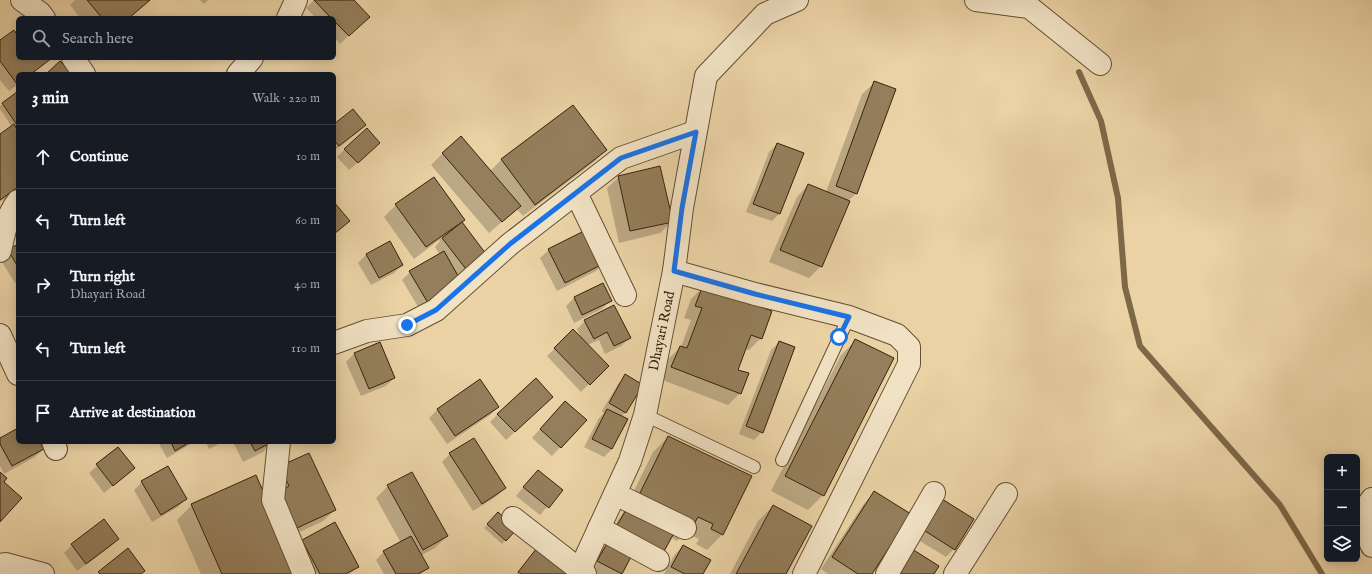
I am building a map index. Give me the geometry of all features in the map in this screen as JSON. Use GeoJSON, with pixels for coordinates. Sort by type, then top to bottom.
{"type":"FeatureCollection","features":[{"type":"Feature","properties":{"kind":"street"},"geometry":{"type":"LineString","coordinates":[[22,0],[42,16]]}},
{"type":"Feature","properties":{"kind":"street"},"geometry":{"type":"LineString","coordinates":[[289,16],[296,0]]}},
{"type":"Feature","properties":{"kind":"street","name":"Dhayari Road"},"geometry":{"type":"LineString","coordinates":[[581,573],[599,528],[630,461],[645,415],[674,271],[682,208],[706,76],[765,14],[797,0]]}},
{"type":"Feature","properties":{"kind":"street"},"geometry":{"type":"LineString","coordinates":[[976,0],[1028,7],[1100,64]]}},
{"type":"Feature","properties":{"kind":"street"},"geometry":{"type":"LineString","coordinates":[[74,60],[83,72]]}},
{"type":"Feature","properties":{"kind":"street"},"geometry":{"type":"LineString","coordinates":[[240,72],[250,60]]}},
{"type":"Feature","properties":{"kind":"street"},"geometry":{"type":"LineString","coordinates":[[336,342],[367,331],[407,325],[436,310],[510,244],[621,158],[696,132]]}},
{"type":"Feature","properties":{"kind":"street"},"geometry":{"type":"LineString","coordinates":[[576,192],[625,295]]}},
{"type":"Feature","properties":{"kind":"street"},"geometry":{"type":"LineString","coordinates":[[0,251],[12,208],[16,203]]}},
{"type":"Feature","properties":{"kind":"street"},"geometry":{"type":"LineString","coordinates":[[674,271],[755,294],[849,317],[897,336],[909,347],[909,364],[804,574]]}},
{"type":"Feature","properties":{"kind":"street"},"geometry":{"type":"LineString","coordinates":[[0,335],[16,370]]}},
{"type":"Feature","properties":{"kind":"street"},"geometry":{"type":"LineString","coordinates":[[279,444],[273,500],[304,574]]}},
{"type":"Feature","properties":{"kind":"street"},"geometry":{"type":"LineString","coordinates":[[887,574],[934,493]]}},
{"type":"Feature","properties":{"kind":"street"},"geometry":{"type":"LineString","coordinates":[[615,494],[685,528]]}},
{"type":"Feature","properties":{"kind":"street"},"geometry":{"type":"LineString","coordinates":[[955,574],[1006,494]]}},
{"type":"Feature","properties":{"kind":"street"},"geometry":{"type":"LineString","coordinates":[[1372,498],[1365,509],[1362,522],[1372,546]]}},
{"type":"Feature","properties":{"kind":"street"},"geometry":{"type":"LineString","coordinates":[[513,518],[581,573]]}},
{"type":"Feature","properties":{"kind":"street"},"geometry":{"type":"LineString","coordinates":[[599,528],[658,560]]}},
{"type":"Feature","properties":{"kind":"street"},"geometry":{"type":"LineString","coordinates":[[0,565],[6,564],[43,574]]}},
{"type":"Feature","properties":{"kind":"lane"},"geometry":{"type":"LineString","coordinates":[[782,460],[849,317]]}},
{"type":"Feature","properties":{"kind":"lane"},"geometry":{"type":"LineString","coordinates":[[645,415],[754,467]]}},
{"type":"Feature","properties":{"kind":"building"},"geometry":{"type":"Polygon","coordinates":[[[87,0],[150,0],[131,16],[100,16],[87,0]]]}},
{"type":"Feature","properties":{"kind":"building"},"geometry":{"type":"Polygon","coordinates":[[[314,0],[354,0],[370,17],[349,36],[336,23],[336,16],[329,16],[314,0]]]}},
{"type":"Feature","properties":{"kind":"building"},"geometry":{"type":"Polygon","coordinates":[[[14,30],[16,33],[16,60],[49,60],[34,72],[16,72],[16,83],[0,61],[0,40],[14,30]]]}},
{"type":"Feature","properties":{"kind":"building"},"geometry":{"type":"Polygon","coordinates":[[[60,61],[70,72],[48,72],[60,61]]]}},
{"type":"Feature","properties":{"kind":"building"},"geometry":{"type":"Polygon","coordinates":[[[874,81],[896,89],[857,194],[836,186],[874,81]]]}},
{"type":"Feature","properties":{"kind":"building"},"geometry":{"type":"Polygon","coordinates":[[[16,93],[16,124],[2,103],[16,93]]]}},
{"type":"Feature","properties":{"kind":"building"},"geometry":{"type":"Polygon","coordinates":[[[573,105],[607,150],[535,205],[501,159],[573,105]]]}},
{"type":"Feature","properties":{"kind":"building"},"geometry":{"type":"Polygon","coordinates":[[[353,109],[366,125],[339,146],[336,142],[336,122],[353,109]]]}},
{"type":"Feature","properties":{"kind":"building"},"geometry":{"type":"Polygon","coordinates":[[[14,124],[16,128],[16,188],[0,200],[0,134],[14,124]]]}},
{"type":"Feature","properties":{"kind":"building"},"geometry":{"type":"Polygon","coordinates":[[[367,128],[380,143],[358,163],[344,149],[367,128]]]}},
{"type":"Feature","properties":{"kind":"building"},"geometry":{"type":"Polygon","coordinates":[[[461,136],[521,206],[502,222],[442,153],[461,136]]]}},
{"type":"Feature","properties":{"kind":"building"},"geometry":{"type":"Polygon","coordinates":[[[777,143],[804,153],[780,214],[753,204],[777,143]]]}},
{"type":"Feature","properties":{"kind":"building"},"geometry":{"type":"Polygon","coordinates":[[[660,166],[673,222],[630,231],[618,176],[660,166]]]}},
{"type":"Feature","properties":{"kind":"building"},"geometry":{"type":"Polygon","coordinates":[[[434,177],[465,220],[426,247],[395,204],[434,177]]]}},
{"type":"Feature","properties":{"kind":"building"},"geometry":{"type":"Polygon","coordinates":[[[808,184],[850,201],[822,267],[780,250],[808,184]]]}},
{"type":"Feature","properties":{"kind":"building"},"geometry":{"type":"Polygon","coordinates":[[[336,204],[350,221],[336,232],[336,204]]]}},
{"type":"Feature","properties":{"kind":"building"},"geometry":{"type":"Polygon","coordinates":[[[462,222],[489,258],[469,273],[442,238],[462,222]]]}},
{"type":"Feature","properties":{"kind":"building"},"geometry":{"type":"Polygon","coordinates":[[[588,229],[605,263],[565,283],[548,249],[588,229]]]}},
{"type":"Feature","properties":{"kind":"building"},"geometry":{"type":"Polygon","coordinates":[[[390,241],[403,265],[379,278],[366,254],[390,241]]]}},
{"type":"Feature","properties":{"kind":"building"},"geometry":{"type":"Polygon","coordinates":[[[16,245],[16,264],[8,250],[16,245]]]}},
{"type":"Feature","properties":{"kind":"building"},"geometry":{"type":"Polygon","coordinates":[[[444,251],[462,283],[428,303],[409,271],[444,251]]]}},
{"type":"Feature","properties":{"kind":"building"},"geometry":{"type":"Polygon","coordinates":[[[603,283],[612,301],[582,315],[574,297],[603,283]]]}},
{"type":"Feature","properties":{"kind":"building"},"geometry":{"type":"Polygon","coordinates":[[[703,285],[772,311],[762,339],[751,335],[738,370],[749,373],[741,394],[671,367],[680,346],[687,348],[702,308],[695,306],[703,285]]]}},
{"type":"Feature","properties":{"kind":"building"},"geometry":{"type":"Polygon","coordinates":[[[614,305],[631,338],[614,346],[607,332],[594,339],[584,320],[614,305]]]}},
{"type":"Feature","properties":{"kind":"building"},"geometry":{"type":"Polygon","coordinates":[[[573,329],[609,366],[590,385],[554,348],[573,329]]]}},
{"type":"Feature","properties":{"kind":"building"},"geometry":{"type":"Polygon","coordinates":[[[855,339],[894,358],[824,496],[785,476],[855,339]]]}},
{"type":"Feature","properties":{"kind":"building"},"geometry":{"type":"Polygon","coordinates":[[[779,341],[795,347],[763,433],[746,426],[779,341]]]}},
{"type":"Feature","properties":{"kind":"building"},"geometry":{"type":"Polygon","coordinates":[[[380,342],[395,378],[369,389],[354,353],[380,342]]]}},
{"type":"Feature","properties":{"kind":"building"},"geometry":{"type":"Polygon","coordinates":[[[625,374],[643,385],[626,413],[609,403],[625,374]]]}},
{"type":"Feature","properties":{"kind":"building"},"geometry":{"type":"Polygon","coordinates":[[[536,378],[553,397],[515,432],[497,414],[536,378]]]}},
{"type":"Feature","properties":{"kind":"building"},"geometry":{"type":"Polygon","coordinates":[[[480,379],[499,407],[455,436],[437,409],[480,379]]]}},
{"type":"Feature","properties":{"kind":"building"},"geometry":{"type":"Polygon","coordinates":[[[565,401],[587,420],[561,448],[540,429],[565,401]]]}},
{"type":"Feature","properties":{"kind":"building"},"geometry":{"type":"Polygon","coordinates":[[[607,409],[628,419],[612,449],[592,439],[607,409]]]}},
{"type":"Feature","properties":{"kind":"building"},"geometry":{"type":"Polygon","coordinates":[[[16,429],[16,444],[41,444],[44,449],[12,466],[0,444],[0,438],[16,429]]]}},
{"type":"Feature","properties":{"kind":"building"},"geometry":{"type":"Polygon","coordinates":[[[668,436],[752,476],[723,535],[711,529],[713,524],[698,517],[693,526],[637,499],[668,436]]]}},
{"type":"Feature","properties":{"kind":"building"},"geometry":{"type":"Polygon","coordinates":[[[474,438],[506,488],[482,504],[449,453],[474,438]]]}},
{"type":"Feature","properties":{"kind":"building"},"geometry":{"type":"Polygon","coordinates":[[[172,444],[187,444],[175,451],[172,444]]]}},
{"type":"Feature","properties":{"kind":"building"},"geometry":{"type":"Polygon","coordinates":[[[251,444],[268,444],[255,451],[251,444]]]}},
{"type":"Feature","properties":{"kind":"building"},"geometry":{"type":"Polygon","coordinates":[[[118,447],[135,468],[113,486],[96,464],[118,447]]]}},
{"type":"Feature","properties":{"kind":"building"},"geometry":{"type":"Polygon","coordinates":[[[309,453],[336,510],[297,528],[280,491],[289,486],[280,466],[309,453]]]}},
{"type":"Feature","properties":{"kind":"building"},"geometry":{"type":"Polygon","coordinates":[[[168,466],[187,499],[161,515],[141,481],[168,466]]]}},
{"type":"Feature","properties":{"kind":"building"},"geometry":{"type":"Polygon","coordinates":[[[538,470],[563,490],[549,508],[523,487],[538,470]]]}},
{"type":"Feature","properties":{"kind":"building"},"geometry":{"type":"Polygon","coordinates":[[[0,472],[7,478],[4,482],[22,498],[0,522],[0,472]]]}},
{"type":"Feature","properties":{"kind":"building"},"geometry":{"type":"Polygon","coordinates":[[[412,472],[448,536],[423,550],[387,485],[412,472]]]}},
{"type":"Feature","properties":{"kind":"building"},"geometry":{"type":"Polygon","coordinates":[[[256,475],[299,574],[222,574],[191,504],[256,475]]]}},
{"type":"Feature","properties":{"kind":"building"},"geometry":{"type":"Polygon","coordinates":[[[874,491],[911,514],[872,574],[858,574],[832,557],[874,491]]]}},
{"type":"Feature","properties":{"kind":"building"},"geometry":{"type":"Polygon","coordinates":[[[942,499],[974,519],[955,550],[922,529],[942,499]]]}},
{"type":"Feature","properties":{"kind":"building"},"geometry":{"type":"Polygon","coordinates":[[[773,505],[812,526],[786,574],[736,574],[773,505]]]}},
{"type":"Feature","properties":{"kind":"building"},"geometry":{"type":"Polygon","coordinates":[[[627,508],[674,533],[662,555],[615,529],[627,508]]]}},
{"type":"Feature","properties":{"kind":"building"},"geometry":{"type":"Polygon","coordinates":[[[498,512],[517,529],[506,541],[487,524],[498,512]]]}},
{"type":"Feature","properties":{"kind":"building"},"geometry":{"type":"Polygon","coordinates":[[[104,519],[119,539],[86,564],[71,544],[104,519]]]}},
{"type":"Feature","properties":{"kind":"building"},"geometry":{"type":"Polygon","coordinates":[[[335,522],[359,567],[345,574],[320,574],[302,540],[335,522]]]}},
{"type":"Feature","properties":{"kind":"building"},"geometry":{"type":"Polygon","coordinates":[[[411,536],[429,568],[418,574],[396,574],[383,551],[411,536]]]}},
{"type":"Feature","properties":{"kind":"building"},"geometry":{"type":"Polygon","coordinates":[[[608,542],[632,555],[622,574],[597,561],[608,542]]]}},
{"type":"Feature","properties":{"kind":"building"},"geometry":{"type":"Polygon","coordinates":[[[540,544],[571,568],[566,574],[522,574],[518,572],[540,544]]]}},
{"type":"Feature","properties":{"kind":"building"},"geometry":{"type":"Polygon","coordinates":[[[683,545],[711,560],[703,574],[685,574],[671,567],[683,545]]]}},
{"type":"Feature","properties":{"kind":"building"},"geometry":{"type":"Polygon","coordinates":[[[128,548],[145,571],[141,574],[100,574],[98,572],[128,548]]]}},
{"type":"Feature","properties":{"kind":"building"},"geometry":{"type":"Polygon","coordinates":[[[912,549],[939,566],[934,574],[896,574],[912,549]]]}},
{"type":"Feature","properties":{"kind":"waterway"},"geometry":{"type":"LineString","coordinates":[[1079,72],[1101,121],[1118,198],[1125,287],[1140,346],[1280,505],[1322,574]]}},
{"type":"Feature","properties":{"kind":"route"},"geometry":{"type":"LineString","coordinates":[[407,325],[436,310],[510,244],[621,158],[696,132],[682,208],[674,271],[755,294],[849,317],[839,337]]}}]}
